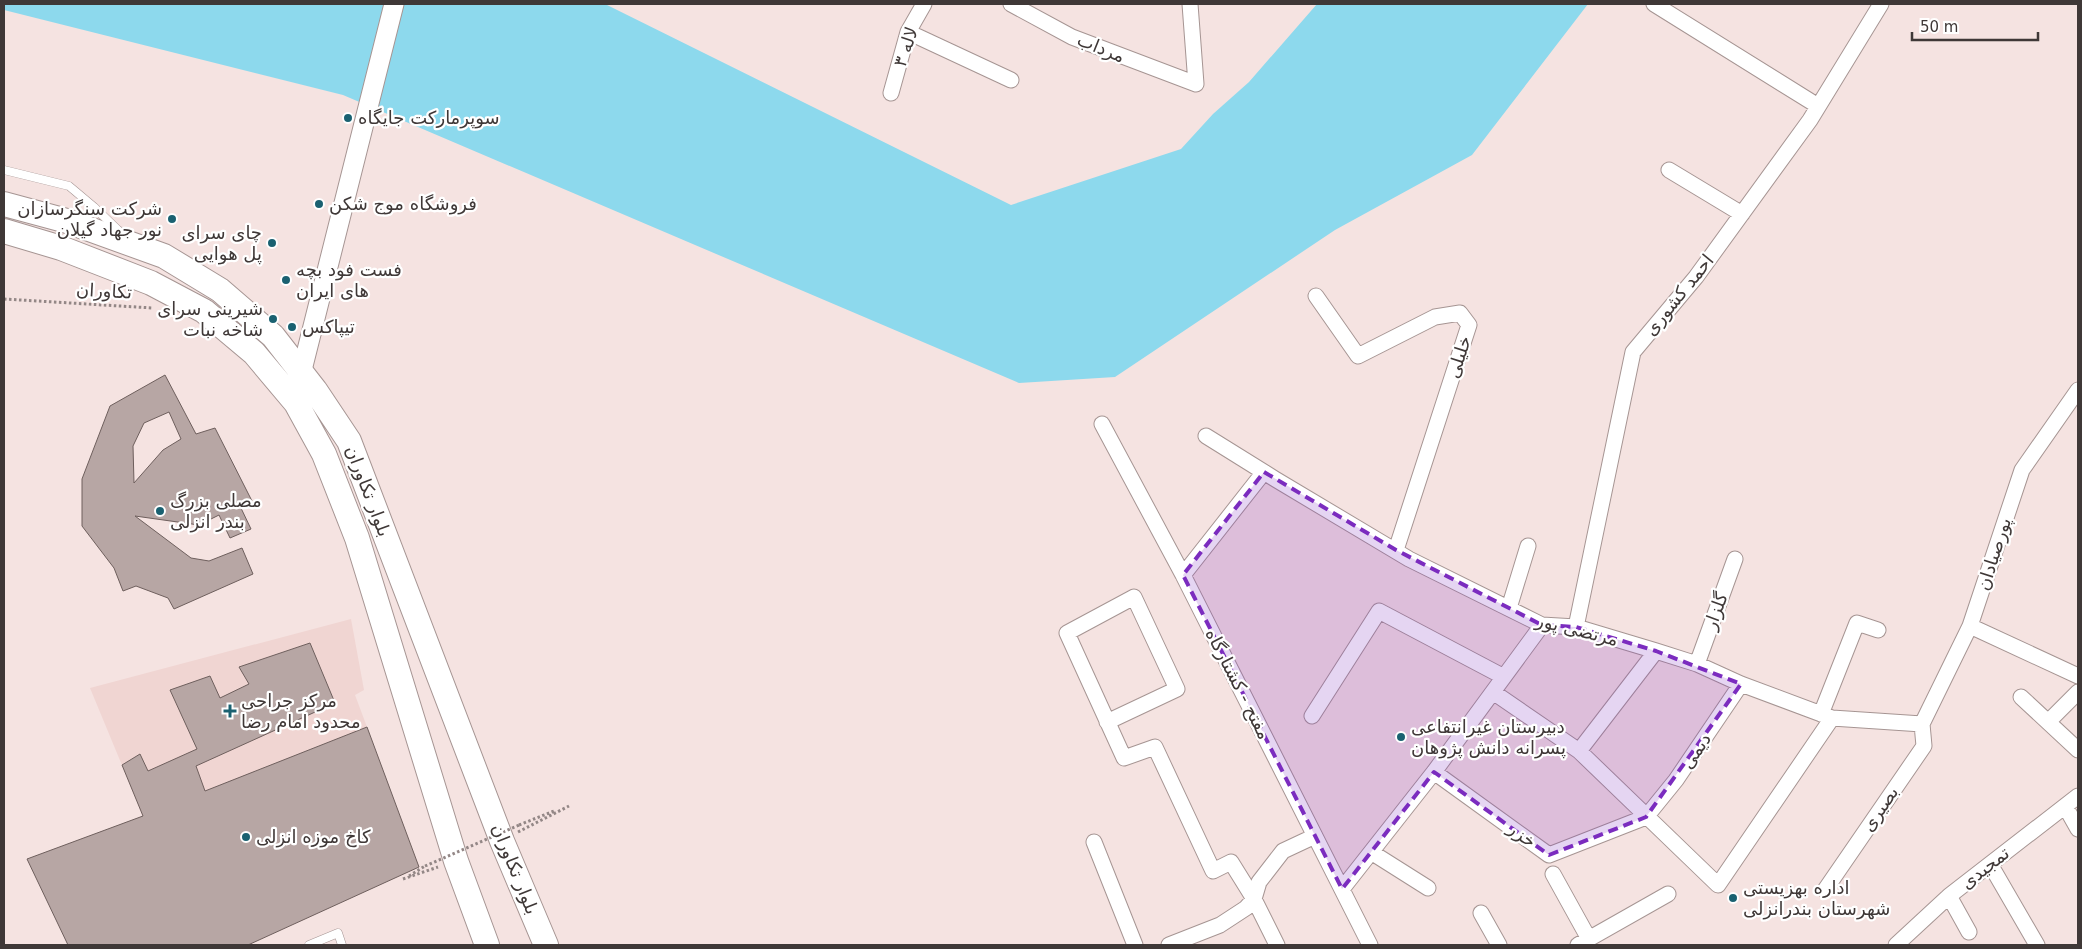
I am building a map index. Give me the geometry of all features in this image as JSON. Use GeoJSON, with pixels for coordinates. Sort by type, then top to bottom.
{"type":"FeatureCollection","features":[{"type":"Feature","properties":{"kind":"main road","name":"بلوار تکاوران"},"geometry":{"type":"LineString","coordinates":[[4,204],[67,221],[164,256],[220,290],[273,336],[315,390],[349,441],[511,833],[546,945]]}},
{"type":"Feature","properties":{"kind":"main road","name":"بلوار تکاوران"},"geometry":{"type":"LineString","coordinates":[[4,231],[61,248],[151,283],[204,311],[254,353],[296,403],[324,454],[357,538],[456,861],[487,945]]}},
{"type":"Feature","properties":{"kind":"street"},"geometry":{"type":"LineString","coordinates":[[301,374],[394,4]]}},
{"type":"Feature","properties":{"kind":"street","name":"لاله ۳"},"geometry":{"type":"LineString","coordinates":[[891,93],[908,32],[924,4]]}},
{"type":"Feature","properties":{"kind":"street","name":"مرداب"},"geometry":{"type":"LineString","coordinates":[[1011,4],[1072,37],[1196,84],[1190,4]]}},
{"type":"Feature","properties":{"kind":"street"},"geometry":{"type":"LineString","coordinates":[[1654,4],[1818,106]]}},
{"type":"Feature","properties":{"kind":"street","name":"احمد کشوری"},"geometry":{"type":"LineString","coordinates":[[1576,627],[1633,352],[1696,277],[1742,214],[1818,106],[1877,6]]}},
{"type":"Feature","properties":{"kind":"street"},"geometry":{"type":"LineString","coordinates":[[908,32],[1011,80]]}},
{"type":"Feature","properties":{"kind":"street"},"geometry":{"type":"LineString","coordinates":[[1669,170],[1742,214]]}},
{"type":"Feature","properties":{"kind":"street","name":"خلیلی"},"geometry":{"type":"LineString","coordinates":[[1316,296],[1358,356],[1435,317],[1460,313],[1469,325],[1396,550]]}},
{"type":"Feature","properties":{"kind":"street","name":"پورصیادان"},"geometry":{"type":"LineString","coordinates":[[1922,724],[1970,626],[2022,470],[2078,390]]}},
{"type":"Feature","properties":{"kind":"street","name":"مفتح - کشتارگاه"},"geometry":{"type":"LineString","coordinates":[[1102,424],[1183,575],[1370,945]]}},
{"type":"Feature","properties":{"kind":"street","name":"مرتضی پور"},"geometry":{"type":"LineString","coordinates":[[1206,436],[1410,559],[1542,624],[1576,627],[1656,651],[1696,664],[1741,684],[1826,716],[1922,724]]}},
{"type":"Feature","properties":{"kind":"street"},"geometry":{"type":"LineString","coordinates":[[1183,575],[1264,472]]}},
{"type":"Feature","properties":{"kind":"street"},"geometry":{"type":"LineString","coordinates":[[1509,608],[1528,546]]}},
{"type":"Feature","properties":{"kind":"street","name":"گلزار"},"geometry":{"type":"LineString","coordinates":[[1696,664],[1735,559]]}},
{"type":"Feature","properties":{"kind":"street"},"geometry":{"type":"LineString","coordinates":[[1107,722],[1177,689],[1134,597],[1067,633],[1107,722],[1124,758],[1155,747],[1213,871],[1231,862],[1254,899],[1277,945]]}},
{"type":"Feature","properties":{"kind":"street"},"geometry":{"type":"LineString","coordinates":[[1312,716],[1379,611],[1504,677]]}},
{"type":"Feature","properties":{"kind":"street"},"geometry":{"type":"LineString","coordinates":[[1493,692],[1579,751],[1718,885],[1826,716],[1857,623],[1878,630]]}},
{"type":"Feature","properties":{"kind":"street"},"geometry":{"type":"LineString","coordinates":[[1342,889],[1434,772],[1542,624]]}},
{"type":"Feature","properties":{"kind":"street"},"geometry":{"type":"LineString","coordinates":[[1970,626],[2078,676]]}},
{"type":"Feature","properties":{"kind":"street"},"geometry":{"type":"LineString","coordinates":[[1579,751],[1656,651]]}},
{"type":"Feature","properties":{"kind":"street","name":"دیمی"},"geometry":{"type":"LineString","coordinates":[[1646,817],[1676,780],[1741,684]]}},
{"type":"Feature","properties":{"kind":"street"},"geometry":{"type":"LineString","coordinates":[[2048,722],[2078,692]]}},
{"type":"Feature","properties":{"kind":"street"},"geometry":{"type":"LineString","coordinates":[[2021,698],[2078,750]]}},
{"type":"Feature","properties":{"kind":"street","name":"بصیری"},"geometry":{"type":"LineString","coordinates":[[1825,890],[1924,746],[1922,724]]}},
{"type":"Feature","properties":{"kind":"street","name":"خزر"},"geometry":{"type":"LineString","coordinates":[[1434,772],[1549,855],[1646,817]]}},
{"type":"Feature","properties":{"kind":"street","name":"تمجیدی"},"geometry":{"type":"LineString","coordinates":[[1898,944],[1949,896],[2078,796]]}},
{"type":"Feature","properties":{"kind":"street"},"geometry":{"type":"LineString","coordinates":[[2065,806],[2078,829]]}},
{"type":"Feature","properties":{"kind":"street"},"geometry":{"type":"LineString","coordinates":[[1170,945],[1220,925],[1246,908],[1254,899],[1259,882],[1283,851],[1315,836]]}},
{"type":"Feature","properties":{"kind":"street"},"geometry":{"type":"LineString","coordinates":[[1094,842],[1136,945]]}},
{"type":"Feature","properties":{"kind":"street"},"geometry":{"type":"LineString","coordinates":[[1371,852],[1428,888]]}},
{"type":"Feature","properties":{"kind":"street"},"geometry":{"type":"LineString","coordinates":[[1990,864],[2037,945]]}},
{"type":"Feature","properties":{"kind":"street"},"geometry":{"type":"LineString","coordinates":[[1553,874],[1592,941],[1668,894]]}},
{"type":"Feature","properties":{"kind":"street"},"geometry":{"type":"LineString","coordinates":[[1949,896],[1969,932]]}},
{"type":"Feature","properties":{"kind":"street"},"geometry":{"type":"LineString","coordinates":[[1482,913],[1499,945]]}},
{"type":"Feature","properties":{"kind":"lane"},"geometry":{"type":"LineString","coordinates":[[4,170],[69,186],[94,207],[134,246]]}},
{"type":"Feature","properties":{"kind":"lane"},"geometry":{"type":"LineString","coordinates":[[309,945],[338,933],[342,945]]}},
{"type":"Feature","properties":{"kind":"path","name":"تکاوران"},"geometry":{"type":"LineString","coordinates":[[4,299],[156,308]]}},
{"type":"Feature","properties":{"kind":"path"},"geometry":{"type":"LineString","coordinates":[[456,861],[403,880],[425,866],[511,833],[568,806],[511,833]]}},
{"type":"Feature","properties":{"kind":"highlighted area"},"geometry":{"type":"Polygon","coordinates":[[[1264,472],[1396,550],[1542,625],[1576,627],[1656,651],[1741,684],[1646,817],[1549,855],[1434,772],[1342,889],[1183,575],[1264,472]]]}},
{"type":"Feature","properties":{"kind":"shaded area","name":"مرکز جراحی محدود امام رضا"},"geometry":{"type":"Polygon","coordinates":[[[351,619],[364,690],[355,695],[367,727],[143,816],[90,688],[351,619]]]}},
{"type":"Feature","properties":{"kind":"water"},"geometry":{"type":"Polygon","coordinates":[[[4,4],[605,4],[1011,205],[1181,149],[1213,114],[1249,82],[1317,4],[1588,4],[1472,155],[1335,230],[1115,377],[1019,383],[343,95],[4,10],[4,4]]]}},
{"type":"Feature","properties":{"kind":"building"},"geometry":{"type":"Polygon","coordinates":[[[165,375],[196,434],[215,428],[252,501],[240,506],[251,529],[230,538],[219,515],[199,525],[135,516],[191,558],[209,561],[242,548],[253,574],[174,609],[168,598],[136,586],[123,591],[114,568],[82,526],[82,479],[110,406],[165,375]],[[169,412],[144,423],[133,446],[134,483],[163,450],[181,439],[169,412]]]}},
{"type":"Feature","properties":{"kind":"building","name":"کاخ موزه انزلی"},"geometry":{"type":"Polygon","coordinates":[[[310,643],[335,703],[196,766],[205,791],[367,727],[419,867],[248,945],[68,945],[27,859],[143,816],[122,765],[140,754],[148,771],[197,749],[170,690],[210,676],[220,698],[249,684],[239,667],[310,643]]]}},
{"type":"Feature","properties":{"kind":"place","name":"سوپرمارکت جایگاه"},"geometry":{"type":"Point","coordinates":[348,118]}},
{"type":"Feature","properties":{"kind":"place","name":"فروشگاه موج شکن"},"geometry":{"type":"Point","coordinates":[319,204]}},
{"type":"Feature","properties":{"kind":"place","name":"شرکت سنگرسازان نور جهاد گیلان"},"geometry":{"type":"Point","coordinates":[172,219]}},
{"type":"Feature","properties":{"kind":"place","name":"چای سرای پل هوایی"},"geometry":{"type":"Point","coordinates":[272,243]}},
{"type":"Feature","properties":{"kind":"place","name":"فست فود بچه های ایران"},"geometry":{"type":"Point","coordinates":[286,280]}},
{"type":"Feature","properties":{"kind":"place","name":"شیرینی سرای شاخه نبات"},"geometry":{"type":"Point","coordinates":[273,319]}},
{"type":"Feature","properties":{"kind":"place","name":"تیپاکس"},"geometry":{"type":"Point","coordinates":[292,327]}},
{"type":"Feature","properties":{"kind":"place","name":"مصلی بزرگ بندر انزلی"},"geometry":{"type":"Point","coordinates":[160,511]}},
{"type":"Feature","properties":{"kind":"place","name":"مرکز جراحی محدود امام رضا"},"geometry":{"type":"Point","coordinates":[230,711]}},
{"type":"Feature","properties":{"kind":"place","name":"دبیرستان غیرانتفاعی پسرانه دانش پژوهان"},"geometry":{"type":"Point","coordinates":[1401,737]}},
{"type":"Feature","properties":{"kind":"place","name":"کاخ موزه انزلی"},"geometry":{"type":"Point","coordinates":[246,837]}},
{"type":"Feature","properties":{"kind":"place","name":"اداره بهزیستی شهرستان بندرانزلی"},"geometry":{"type":"Point","coordinates":[1733,898]}}]}
